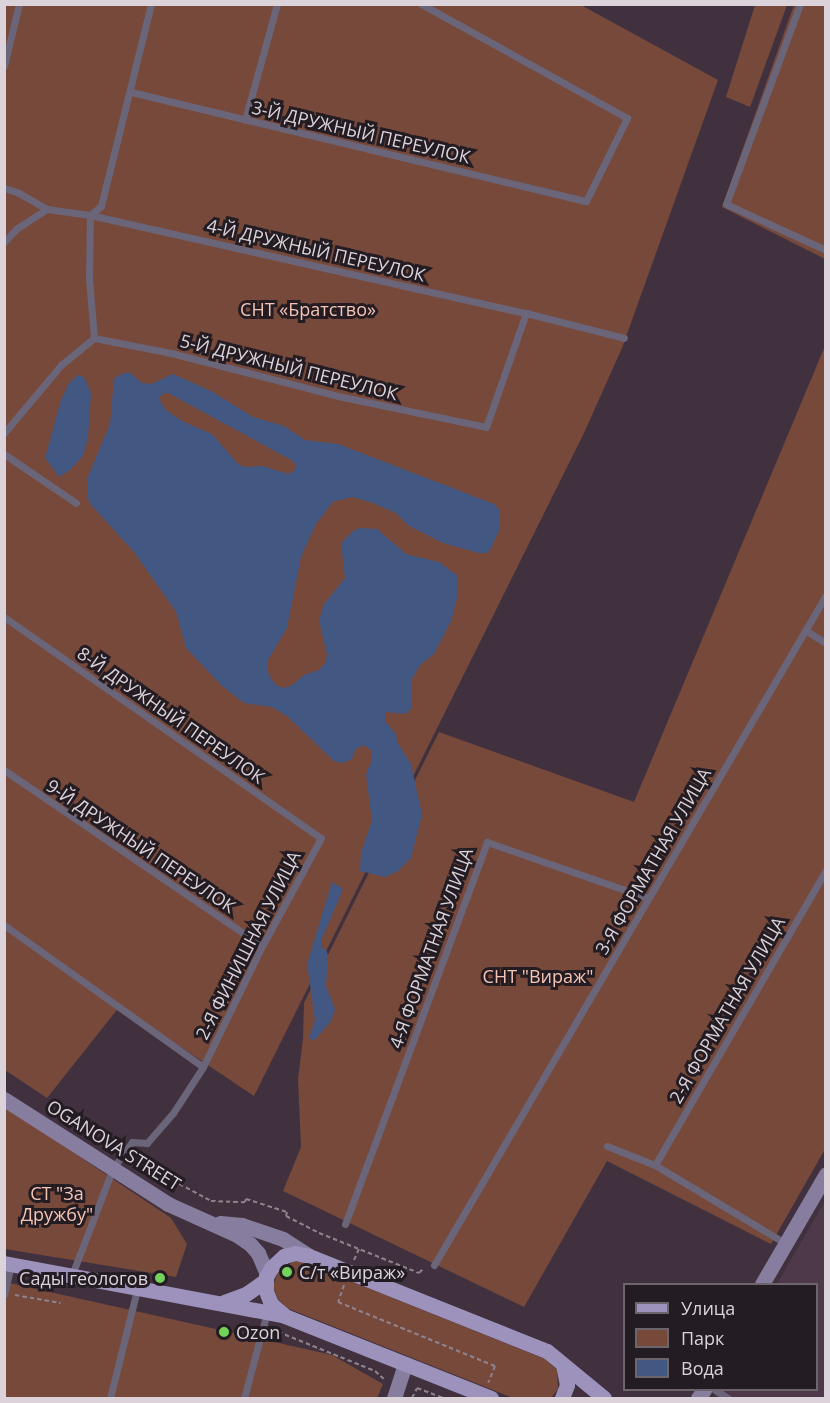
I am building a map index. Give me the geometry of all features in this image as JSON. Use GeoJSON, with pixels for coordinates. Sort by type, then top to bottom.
{"type":"FeatureCollection","features":[{"type":"Feature","properties":{"kind":"main road","name":"OGANOVA STREET"},"geometry":{"type":"LineString","coordinates":[[4,1099],[168,1204],[237,1235],[250,1244],[267,1277]]}},
{"type":"Feature","properties":{"kind":"main road"},"geometry":{"type":"LineString","coordinates":[[763,1283],[825,1174]]}},
{"type":"Feature","properties":{"kind":"main road","name":"OGANOVA STREET"},"geometry":{"type":"LineString","coordinates":[[205,1222],[242,1225],[283,1239],[309,1256]]}},
{"type":"Feature","properties":{"kind":"main road"},"geometry":{"type":"LineString","coordinates":[[285,1316],[271,1304],[266,1291],[267,1277],[274,1263],[284,1256],[295,1253],[309,1256],[547,1351],[604,1398]]}},
{"type":"Feature","properties":{"kind":"main road"},"geometry":{"type":"LineString","coordinates":[[8,1264],[224,1302],[285,1316],[487,1397]]}},
{"type":"Feature","properties":{"kind":"main road"},"geometry":{"type":"LineString","coordinates":[[224,1302],[246,1294],[267,1277]]}},
{"type":"Feature","properties":{"kind":"main road"},"geometry":{"type":"LineString","coordinates":[[390,1392],[405,1364]]}},
{"type":"Feature","properties":{"kind":"main road"},"geometry":{"type":"LineString","coordinates":[[562,1398],[567,1385],[563,1365]]}},
{"type":"Feature","properties":{"kind":"lane"},"geometry":{"type":"LineString","coordinates":[[4,66],[19,4]]}},
{"type":"Feature","properties":{"kind":"lane"},"geometry":{"type":"LineString","coordinates":[[4,433],[62,364],[94,338],[89,278],[90,216],[101,206],[151,4]]}},
{"type":"Feature","properties":{"kind":"lane"},"geometry":{"type":"LineString","coordinates":[[245,120],[277,4]]}},
{"type":"Feature","properties":{"kind":"lane","name":"3-Й ДРУЖНЫЙ ПЕРЕУЛОК"},"geometry":{"type":"LineString","coordinates":[[131,92],[586,201],[627,118],[421,4]]}},
{"type":"Feature","properties":{"kind":"lane"},"geometry":{"type":"LineString","coordinates":[[800,4],[726,204],[825,250]]}},
{"type":"Feature","properties":{"kind":"lane","name":"4-Й ДРУЖНЫЙ ПЕРЕУЛОК"},"geometry":{"type":"LineString","coordinates":[[4,188],[19,193],[47,209],[90,216],[526,313],[624,338]]}},
{"type":"Feature","properties":{"kind":"lane"},"geometry":{"type":"LineString","coordinates":[[4,242],[16,230],[47,209]]}},
{"type":"Feature","properties":{"kind":"lane","name":"5-Й ДРУЖНЫЙ ПЕРЕУЛОК"},"geometry":{"type":"LineString","coordinates":[[94,338],[171,353],[338,396],[486,427],[526,313]]}},
{"type":"Feature","properties":{"kind":"lane"},"geometry":{"type":"LineString","coordinates":[[4,454],[76,503]]}},
{"type":"Feature","properties":{"kind":"lane","name":"3-Я ФОРМАТНАЯ УЛИЦА"},"geometry":{"type":"LineString","coordinates":[[434,1265],[825,596]]}},
{"type":"Feature","properties":{"kind":"lane","name":"8-Й ДРУЖНЫЙ ПЕРЕУЛОК"},"geometry":{"type":"LineString","coordinates":[[4,617],[321,838]]}},
{"type":"Feature","properties":{"kind":"lane"},"geometry":{"type":"LineString","coordinates":[[805,630],[825,643]]}},
{"type":"Feature","properties":{"kind":"lane","name":"9-Й ДРУЖНЫЙ ПЕРЕУЛОК"},"geometry":{"type":"LineString","coordinates":[[4,770],[261,946]]}},
{"type":"Feature","properties":{"kind":"lane","name":"2-Я ФИНИШНАЯ УЛИЦА"},"geometry":{"type":"LineString","coordinates":[[113,1168],[132,1142],[147,1143],[173,1113],[203,1067],[261,946],[321,838]]}},
{"type":"Feature","properties":{"kind":"lane","name":"4-Я ФОРМАТНАЯ УЛИЦА"},"geometry":{"type":"LineString","coordinates":[[345,1224],[487,842],[648,898]]}},
{"type":"Feature","properties":{"kind":"lane","name":"2-Я ФОРМАТНАЯ УЛИЦА"},"geometry":{"type":"LineString","coordinates":[[655,1165],[825,870]]}},
{"type":"Feature","properties":{"kind":"lane"},"geometry":{"type":"LineString","coordinates":[[4,925],[203,1067]]}},
{"type":"Feature","properties":{"kind":"lane"},"geometry":{"type":"LineString","coordinates":[[608,1146],[655,1165],[785,1243]]}},
{"type":"Feature","properties":{"kind":"lane"},"geometry":{"type":"LineString","coordinates":[[72,1275],[113,1168]]}},
{"type":"Feature","properties":{"kind":"lane"},"geometry":{"type":"LineString","coordinates":[[8,1264],[8,1295]]}},
{"type":"Feature","properties":{"kind":"lane"},"geometry":{"type":"LineString","coordinates":[[110,1398],[138,1287]]}},
{"type":"Feature","properties":{"kind":"lane"},"geometry":{"type":"LineString","coordinates":[[244,1398],[267,1312]]}},
{"type":"Feature","properties":{"kind":"path"},"geometry":{"type":"LineString","coordinates":[[133,1159],[211,1201],[245,1203],[246,1199],[256,1202],[287,1212],[286,1216],[319,1233],[419,1273],[423,1269]]}},
{"type":"Feature","properties":{"kind":"path"},"geometry":{"type":"LineString","coordinates":[[359,1249],[338,1302],[495,1366],[487,1397]]}},
{"type":"Feature","properties":{"kind":"path"},"geometry":{"type":"LineString","coordinates":[[8,1295],[60,1303]]}},
{"type":"Feature","properties":{"kind":"path"},"geometry":{"type":"LineString","coordinates":[[261,1334],[268,1328],[278,1331],[375,1371],[382,1376],[390,1392]]}},
{"type":"Feature","properties":{"kind":"path"},"geometry":{"type":"LineString","coordinates":[[412,1398],[417,1388],[443,1398]]}},
{"type":"Feature","properties":{"kind":"shaded area"},"geometry":{"type":"Polygon","coordinates":[[[825,1201],[825,1398],[714,1398],[718,1391],[818,1391],[818,1283],[778,1283],[825,1201]]]}},
{"type":"Feature","properties":{"kind":"green space","name":"СНТ «Братство»"},"geometry":{"type":"Polygon","coordinates":[[[4,5],[581,5],[718,80],[622,348],[584,433],[254,1096],[120,1006],[47,1098],[5,1070],[4,5]]]}},
{"type":"Feature","properties":{"kind":"green space"},"geometry":{"type":"Polygon","coordinates":[[[755,5],[787,5],[750,107],[726,97],[755,5]]]}},
{"type":"Feature","properties":{"kind":"green space"},"geometry":{"type":"Polygon","coordinates":[[[794,5],[825,5],[825,259],[722,207],[794,5]]]}},
{"type":"Feature","properties":{"kind":"green space","name":"СНТ \"Вираж\""},"geometry":{"type":"Polygon","coordinates":[[[825,346],[825,1149],[771,1244],[607,1161],[524,1307],[283,1191],[301,1147],[298,1079],[303,1039],[304,1003],[439,732],[634,802],[825,346]]]}},
{"type":"Feature","properties":{"kind":"green space","name":"СТ \"За Дружбу\""},"geometry":{"type":"Polygon","coordinates":[[[4,1106],[171,1218],[187,1244],[176,1277],[5,1249],[4,1106]]]}},
{"type":"Feature","properties":{"kind":"green space"},"geometry":{"type":"Polygon","coordinates":[[[293,1262],[303,1262],[545,1359],[557,1370],[558,1389],[551,1398],[513,1398],[287,1308],[278,1299],[273,1286],[279,1270],[293,1262]]]}},
{"type":"Feature","properties":{"kind":"green space"},"geometry":{"type":"Polygon","coordinates":[[[5,1282],[332,1355],[383,1384],[377,1398],[5,1398],[5,1282]]]}},
{"type":"Feature","properties":{"kind":"water"},"geometry":{"type":"Polygon","coordinates":[[[129,372],[142,383],[151,384],[173,374],[211,391],[253,417],[284,426],[305,440],[338,444],[494,504],[500,510],[500,528],[493,544],[488,553],[479,553],[443,543],[409,526],[396,513],[370,502],[352,497],[333,502],[316,524],[301,557],[287,628],[268,660],[267,669],[270,677],[282,688],[291,686],[304,675],[319,670],[325,663],[327,655],[319,620],[324,604],[345,578],[341,543],[353,531],[360,528],[377,529],[406,554],[439,562],[458,576],[458,594],[451,621],[434,654],[420,665],[411,681],[412,708],[405,714],[386,712],[385,721],[396,734],[397,742],[411,764],[422,815],[411,858],[398,871],[385,877],[360,871],[361,853],[372,820],[366,775],[372,759],[371,750],[363,745],[355,750],[352,759],[343,763],[334,761],[288,717],[272,707],[244,703],[222,686],[186,648],[176,612],[134,552],[91,505],[87,497],[87,479],[110,424],[114,379],[129,372]],[[168,393],[162,394],[159,399],[166,410],[182,421],[212,434],[238,464],[244,467],[263,466],[288,474],[294,471],[296,466],[293,461],[168,393]]]}},
{"type":"Feature","properties":{"kind":"water"},"geometry":{"type":"Polygon","coordinates":[[[78,375],[84,377],[91,393],[88,438],[83,456],[70,470],[59,477],[45,458],[61,400],[69,383],[78,375]]]}},
{"type":"Feature","properties":{"kind":"water"},"geometry":{"type":"Polygon","coordinates":[[[332,882],[343,889],[321,941],[321,948],[326,949],[328,955],[326,986],[335,1009],[331,1021],[314,1041],[309,1038],[315,1020],[307,964],[332,882]]]}},
{"type":"Feature","properties":{"kind":"place","name":"С/т «Вираж»"},"geometry":{"type":"Point","coordinates":[287,1272]}},
{"type":"Feature","properties":{"kind":"place","name":"Сады геологов"},"geometry":{"type":"Point","coordinates":[160,1278]}},
{"type":"Feature","properties":{"kind":"place","name":"Ozon"},"geometry":{"type":"Point","coordinates":[224,1332]}}]}
